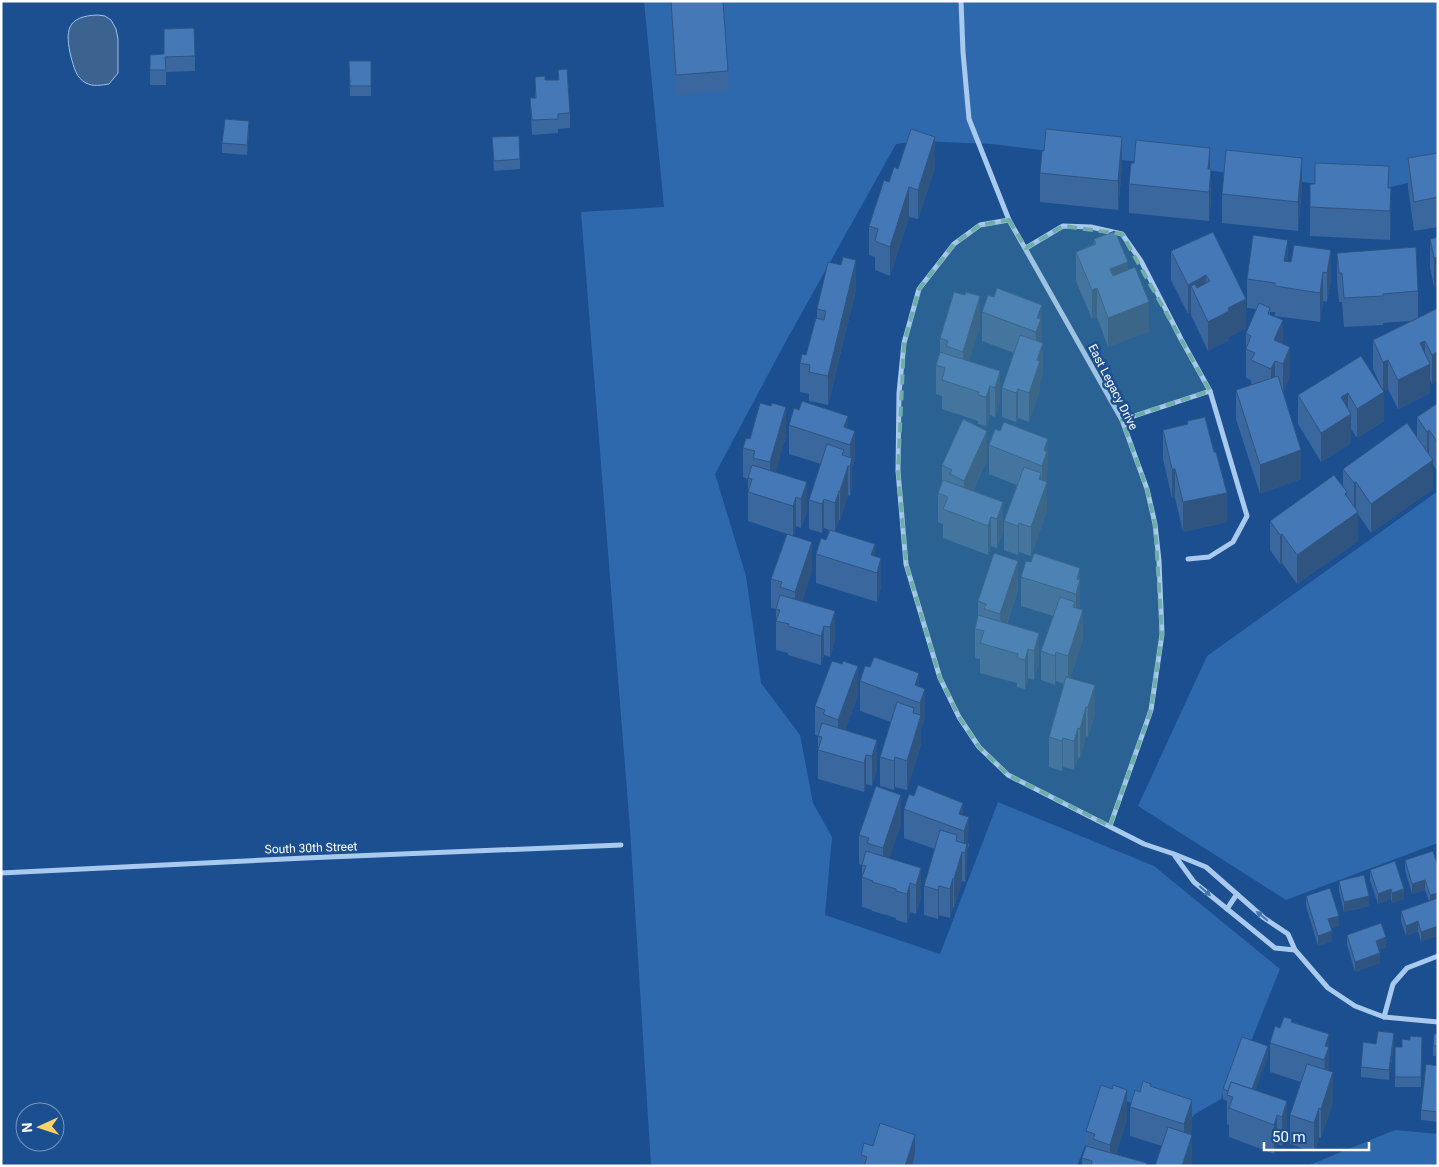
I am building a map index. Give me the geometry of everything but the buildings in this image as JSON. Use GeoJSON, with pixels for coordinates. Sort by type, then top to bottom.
{"type":"FeatureCollection","features":[{"type":"Feature","properties":{"kind":"street","name":"East Legacy Drive"},"geometry":{"type":"LineString","coordinates":[[961,1],[969,119],[1010,220],[1122,420],[1147,489],[1154,524],[1159,560],[1162,634],[1151,710],[1110,826]]}},
{"type":"Feature","properties":{"kind":"street"},"geometry":{"type":"LineString","coordinates":[[1010,220],[980,225],[954,244],[919,289],[904,343],[899,393],[898,471],[906,564],[940,678],[959,717],[979,747],[1008,775],[1144,844],[1206,867],[1264,918],[1288,934],[1295,950],[1328,988],[1355,1006],[1384,1016],[1438,1022]]}},
{"type":"Feature","properties":{"kind":"street"},"geometry":{"type":"LineString","coordinates":[[1026,248],[1063,226],[1091,227],[1122,234],[1140,261],[1210,391],[1247,516],[1233,542],[1209,557],[1188,559]]}},
{"type":"Feature","properties":{"kind":"street"},"geometry":{"type":"LineString","coordinates":[[1122,420],[1210,391]]}},
{"type":"Feature","properties":{"kind":"street","name":"South 30th Street"},"geometry":{"type":"LineString","coordinates":[[1,873],[621,845]]}},
{"type":"Feature","properties":{"kind":"street"},"geometry":{"type":"LineString","coordinates":[[1174,854],[1194,882],[1275,948],[1295,950]]}},
{"type":"Feature","properties":{"kind":"street"},"geometry":{"type":"LineString","coordinates":[[1227,909],[1237,894]]}},
{"type":"Feature","properties":{"kind":"street"},"geometry":{"type":"LineString","coordinates":[[1384,1016],[1393,984],[1407,968],[1438,956]]}},
{"type":"Feature","properties":{"kind":"highlighted area"},"geometry":{"type":"Polygon","coordinates":[[[1009,220],[1026,248],[1063,226],[1122,234],[1210,391],[1122,420],[1147,489],[1155,524],[1162,634],[1151,710],[1110,826],[1008,775],[979,747],[959,717],[940,678],[906,564],[898,471],[904,343],[919,289],[954,244],[980,225],[1009,220]]]}},
{"type":"Feature","properties":{"kind":"shaded area"},"geometry":{"type":"Polygon","coordinates":[[[644,1],[1438,1],[1438,175],[1376,191],[992,144],[918,141],[896,144],[786,341],[715,474],[746,576],[761,683],[800,735],[813,803],[832,837],[825,915],[940,954],[998,802],[1154,866],[1280,969],[1250,1044],[1239,1044],[1221,1099],[1195,1114],[1186,1124],[1106,1093],[1077,1166],[651,1166],[630,829],[581,212],[664,207],[644,1]]]}},
{"type":"Feature","properties":{"kind":"shaded area"},"geometry":{"type":"Polygon","coordinates":[[[98,15],[105,16],[111,20],[116,29],[118,39],[118,73],[109,84],[95,85],[83,81],[76,72],[69,48],[68,33],[70,27],[79,18],[98,15]]]}},
{"type":"Feature","properties":{"kind":"shaded area"},"geometry":{"type":"Polygon","coordinates":[[[1438,491],[1438,843],[1286,900],[1138,806],[1207,656],[1438,491]]]}},
{"type":"Feature","properties":{"kind":"shaded area"},"geometry":{"type":"Polygon","coordinates":[[[1395,1130],[1438,1134],[1438,1166],[1307,1166],[1395,1130]]]}}]}
